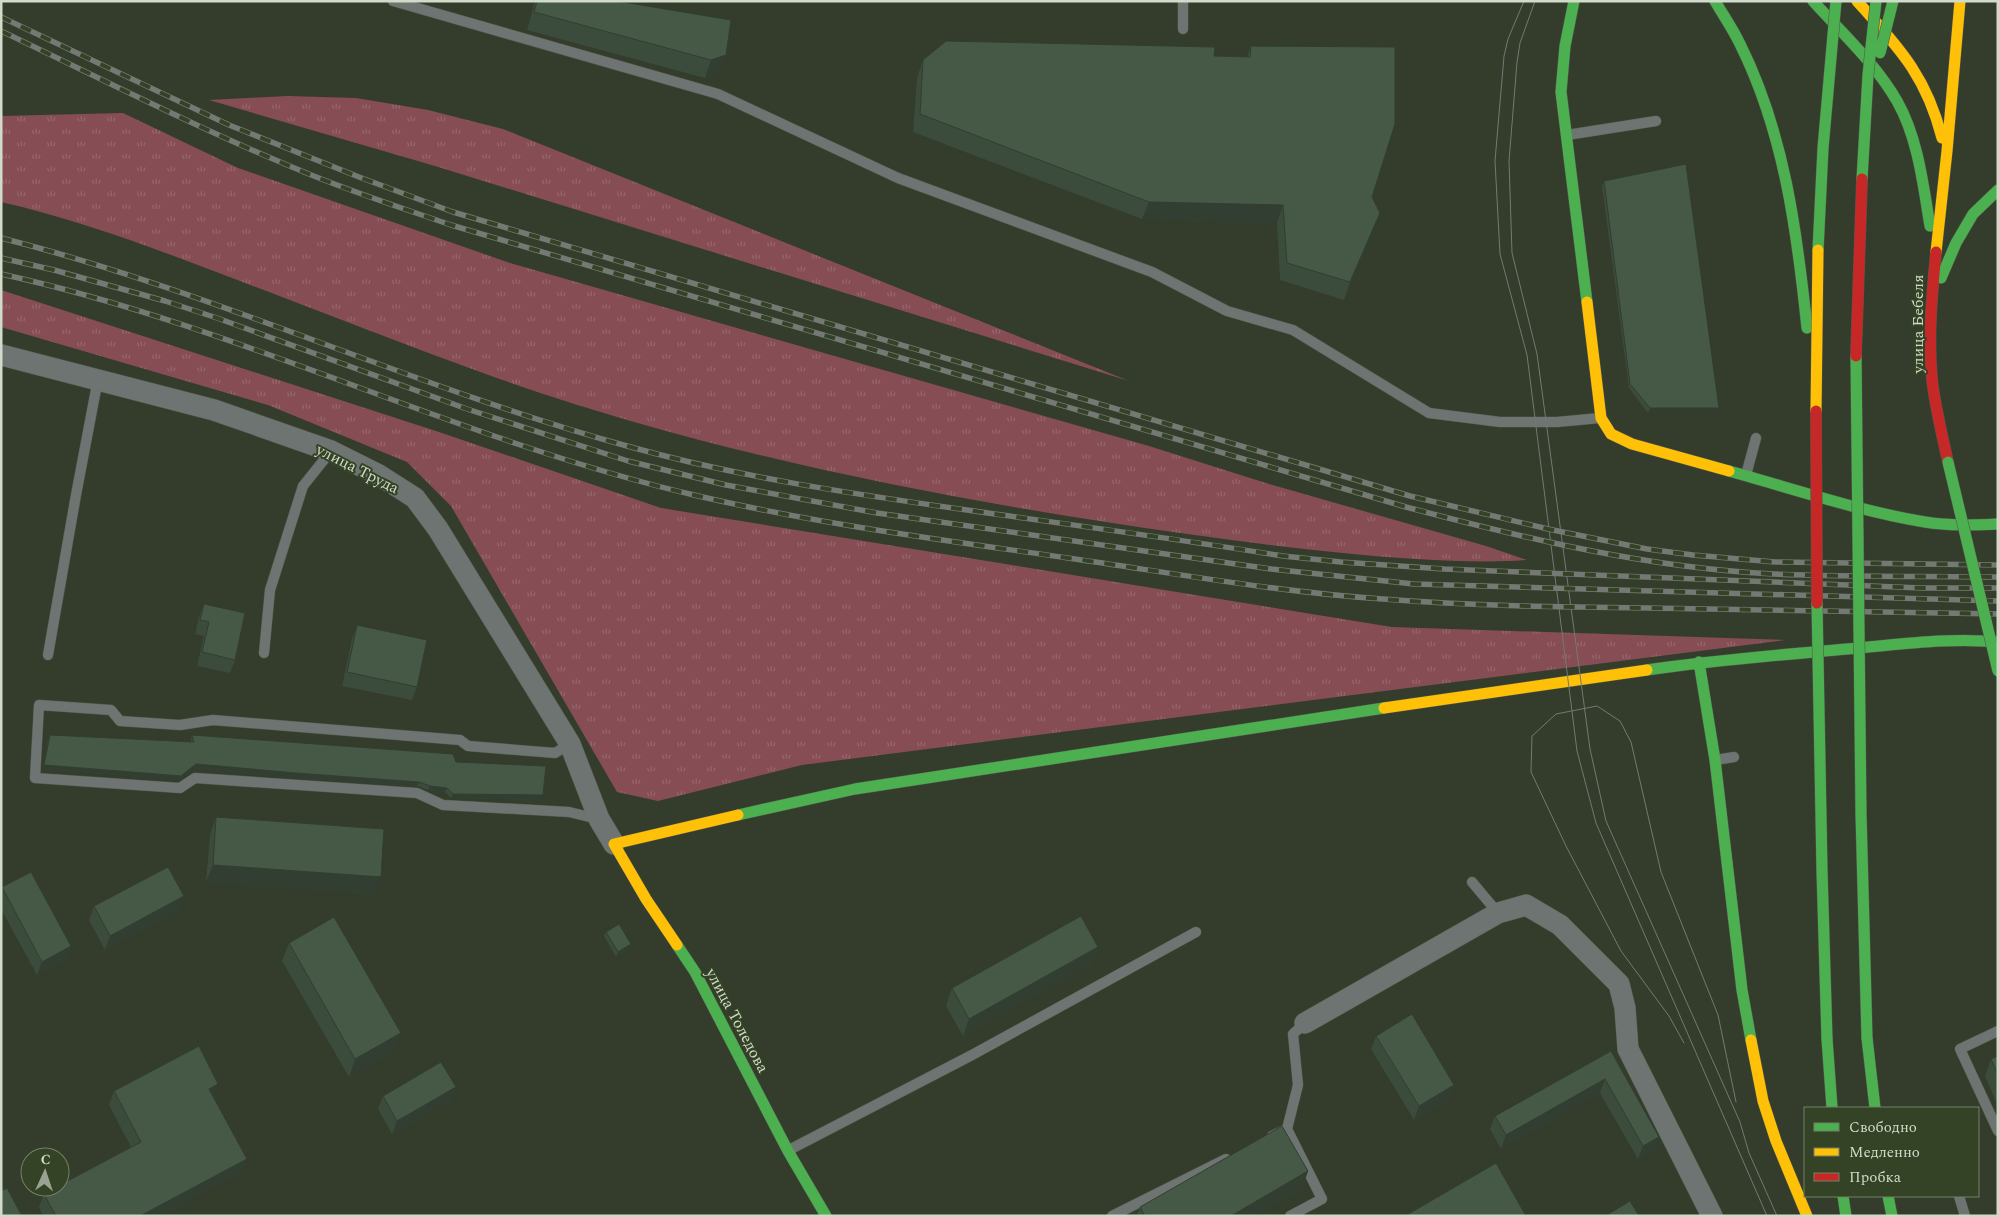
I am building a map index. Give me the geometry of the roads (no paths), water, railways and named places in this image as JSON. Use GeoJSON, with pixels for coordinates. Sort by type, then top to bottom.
{"type":"FeatureCollection","features":[{"type":"Feature","properties":{"kind":"main road"},"geometry":{"type":"LineString","coordinates":[[1574,1],[1568,23],[1561,92],[1601,418],[1611,434],[1632,444],[1881,513],[1926,522],[1956,525],[1998,524]]}},
{"type":"Feature","properties":{"kind":"main road"},"geometry":{"type":"LineString","coordinates":[[1715,1],[1740,44],[1762,96],[1781,156],[1799,247],[1814,408]]}},
{"type":"Feature","properties":{"kind":"main road"},"geometry":{"type":"LineString","coordinates":[[1812,1],[1883,80],[1898,102],[1911,132],[1920,171],[1934,263]]}},
{"type":"Feature","properties":{"kind":"main road"},"geometry":{"type":"LineString","coordinates":[[1832,1107],[1827,1040],[1822,912],[1814,408],[1818,211],[1828,66],[1836,1]]}},
{"type":"Feature","properties":{"kind":"main road"},"geometry":{"type":"LineString","coordinates":[[1857,1],[1910,61],[1923,80],[1938,120],[1945,172]]}},
{"type":"Feature","properties":{"kind":"main road"},"geometry":{"type":"LineString","coordinates":[[1875,1107],[1868,1038],[1862,911],[1855,408],[1859,213],[1868,69],[1876,1]]}},
{"type":"Feature","properties":{"kind":"main road"},"geometry":{"type":"LineString","coordinates":[[1864,133],[1887,21],[1893,1]]}},
{"type":"Feature","properties":{"kind":"main road","name":"улица Бебеля"},"geometry":{"type":"LineString","coordinates":[[1960,1],[1945,172],[1934,263],[1931,366],[1936,406],[1948,462],[1998,672]]}},
{"type":"Feature","properties":{"kind":"main road"},"geometry":{"type":"LineString","coordinates":[[1931,326],[1941,279],[1956,243],[1973,214],[1998,190]]}},
{"type":"Feature","properties":{"kind":"main road"},"geometry":{"type":"LineString","coordinates":[[614,844],[804,798],[855,789],[1459,697],[1699,662],[1914,643],[1976,640],[1998,642]]}},
{"type":"Feature","properties":{"kind":"main road"},"geometry":{"type":"LineString","coordinates":[[1699,662],[1714,760],[1742,990],[1763,1101],[1776,1141],[1807,1216]]}},
{"type":"Feature","properties":{"kind":"main road","name":"улица Толедова"},"geometry":{"type":"LineString","coordinates":[[614,844],[646,899],[695,972],[788,1151],[826,1216]]}},
{"type":"Feature","properties":{"kind":"main road"},"geometry":{"type":"LineString","coordinates":[[1843,1197],[1846,1216]]}},
{"type":"Feature","properties":{"kind":"main road"},"geometry":{"type":"LineString","coordinates":[[1888,1197],[1892,1216]]}},
{"type":"Feature","properties":{"kind":"street","name":"улица Труда"},"geometry":{"type":"LineString","coordinates":[[1,355],[214,410],[331,451],[379,475],[416,498],[438,529],[570,744],[599,819],[614,844]]}},
{"type":"Feature","properties":{"kind":"street"},"geometry":{"type":"LineString","coordinates":[[1305,1023],[1498,913],[1526,905],[1560,925],[1619,984],[1625,1008],[1628,1049],[1712,1216]]}},
{"type":"Feature","properties":{"kind":"lane"},"geometry":{"type":"LineString","coordinates":[[393,1],[718,94],[898,178],[1152,272],[1227,311],[1293,330],[1429,413],[1500,422],[1557,422],[1601,418]]}},
{"type":"Feature","properties":{"kind":"lane"},"geometry":{"type":"LineString","coordinates":[[1183,1],[1183,29]]}},
{"type":"Feature","properties":{"kind":"lane"},"geometry":{"type":"LineString","coordinates":[[1566,136],[1656,121]]}},
{"type":"Feature","properties":{"kind":"lane"},"geometry":{"type":"LineString","coordinates":[[48,655],[98,379]]}},
{"type":"Feature","properties":{"kind":"lane"},"geometry":{"type":"LineString","coordinates":[[1746,476],[1756,438]]}},
{"type":"Feature","properties":{"kind":"lane"},"geometry":{"type":"LineString","coordinates":[[264,653],[270,590],[303,486],[331,451]]}},
{"type":"Feature","properties":{"kind":"lane"},"geometry":{"type":"LineString","coordinates":[[570,744],[555,753],[468,746],[460,740],[213,720],[180,726],[120,720],[111,710],[39,704],[35,778],[180,788],[195,778],[417,793],[443,805],[569,812],[599,819]]}},
{"type":"Feature","properties":{"kind":"lane"},"geometry":{"type":"LineString","coordinates":[[1714,760],[1734,757]]}},
{"type":"Feature","properties":{"kind":"lane"},"geometry":{"type":"LineString","coordinates":[[1472,882],[1498,913]]}},
{"type":"Feature","properties":{"kind":"lane"},"geometry":{"type":"LineString","coordinates":[[788,1151],[981,1050],[1196,932]]}},
{"type":"Feature","properties":{"kind":"lane"},"geometry":{"type":"LineString","coordinates":[[1290,1216],[1322,1198],[1287,1129],[1298,1085],[1293,1034],[1305,1023]]}},
{"type":"Feature","properties":{"kind":"lane"},"geometry":{"type":"LineString","coordinates":[[1998,1031],[1960,1049],[1998,1131]]}},
{"type":"Feature","properties":{"kind":"lane"},"geometry":{"type":"LineString","coordinates":[[1261,1142],[1287,1129]]}},
{"type":"Feature","properties":{"kind":"lane"},"geometry":{"type":"LineString","coordinates":[[1112,1216],[1234,1155]]}},
{"type":"Feature","properties":{"kind":"lane"},"geometry":{"type":"LineString","coordinates":[[1959,1197],[1965,1216]]}},
{"type":"Feature","properties":{"kind":"tram line"},"geometry":{"type":"LineString","coordinates":[[1524,1],[1508,39],[1504,56],[1495,161],[1500,254],[1527,355],[1577,751],[1596,823],[1767,1216]]}},
{"type":"Feature","properties":{"kind":"tram line"},"geometry":{"type":"LineString","coordinates":[[1535,1],[1520,43],[1517,62],[1509,161],[1512,253],[1537,354],[1590,749],[1606,821],[1740,1122],[1749,1153],[1777,1216]]}},
{"type":"Feature","properties":{"kind":"tram line"},"geometry":{"type":"LineString","coordinates":[[1684,1043],[1669,1016],[1621,951],[1566,846],[1531,772],[1532,736],[1556,714],[1597,706],[1620,721],[1631,742],[1661,872],[1718,1015],[1736,1102]]}},
{"type":"Feature","properties":{"kind":"railway"},"geometry":{"type":"LineString","coordinates":[[1,17],[229,125],[453,212],[1410,496],[1548,529],[1647,549],[1693,555],[1775,562],[1998,565]]}},
{"type":"Feature","properties":{"kind":"railway"},"geometry":{"type":"LineString","coordinates":[[1,31],[189,122],[304,172],[377,200],[451,225],[1406,507],[1543,541],[1681,566],[1774,574],[1998,577]]}},
{"type":"Feature","properties":{"kind":"railway"},"geometry":{"type":"LineString","coordinates":[[1,238],[81,260],[159,285],[470,397],[548,423],[669,457],[796,484],[1283,556],[1341,562],[1444,569],[1922,588],[1998,588]]}},
{"type":"Feature","properties":{"kind":"railway"},"geometry":{"type":"LineString","coordinates":[[1,258],[54,270],[165,301],[217,318],[467,409],[628,461],[726,485],[877,513],[1271,569],[1414,584],[1998,601]]}},
{"type":"Feature","properties":{"kind":"railway"},"geometry":{"type":"LineString","coordinates":[[1,274],[89,296],[176,323],[519,445],[606,472],[694,495],[833,523],[1225,582],[1343,596],[1516,606],[1998,614]]}}]}
